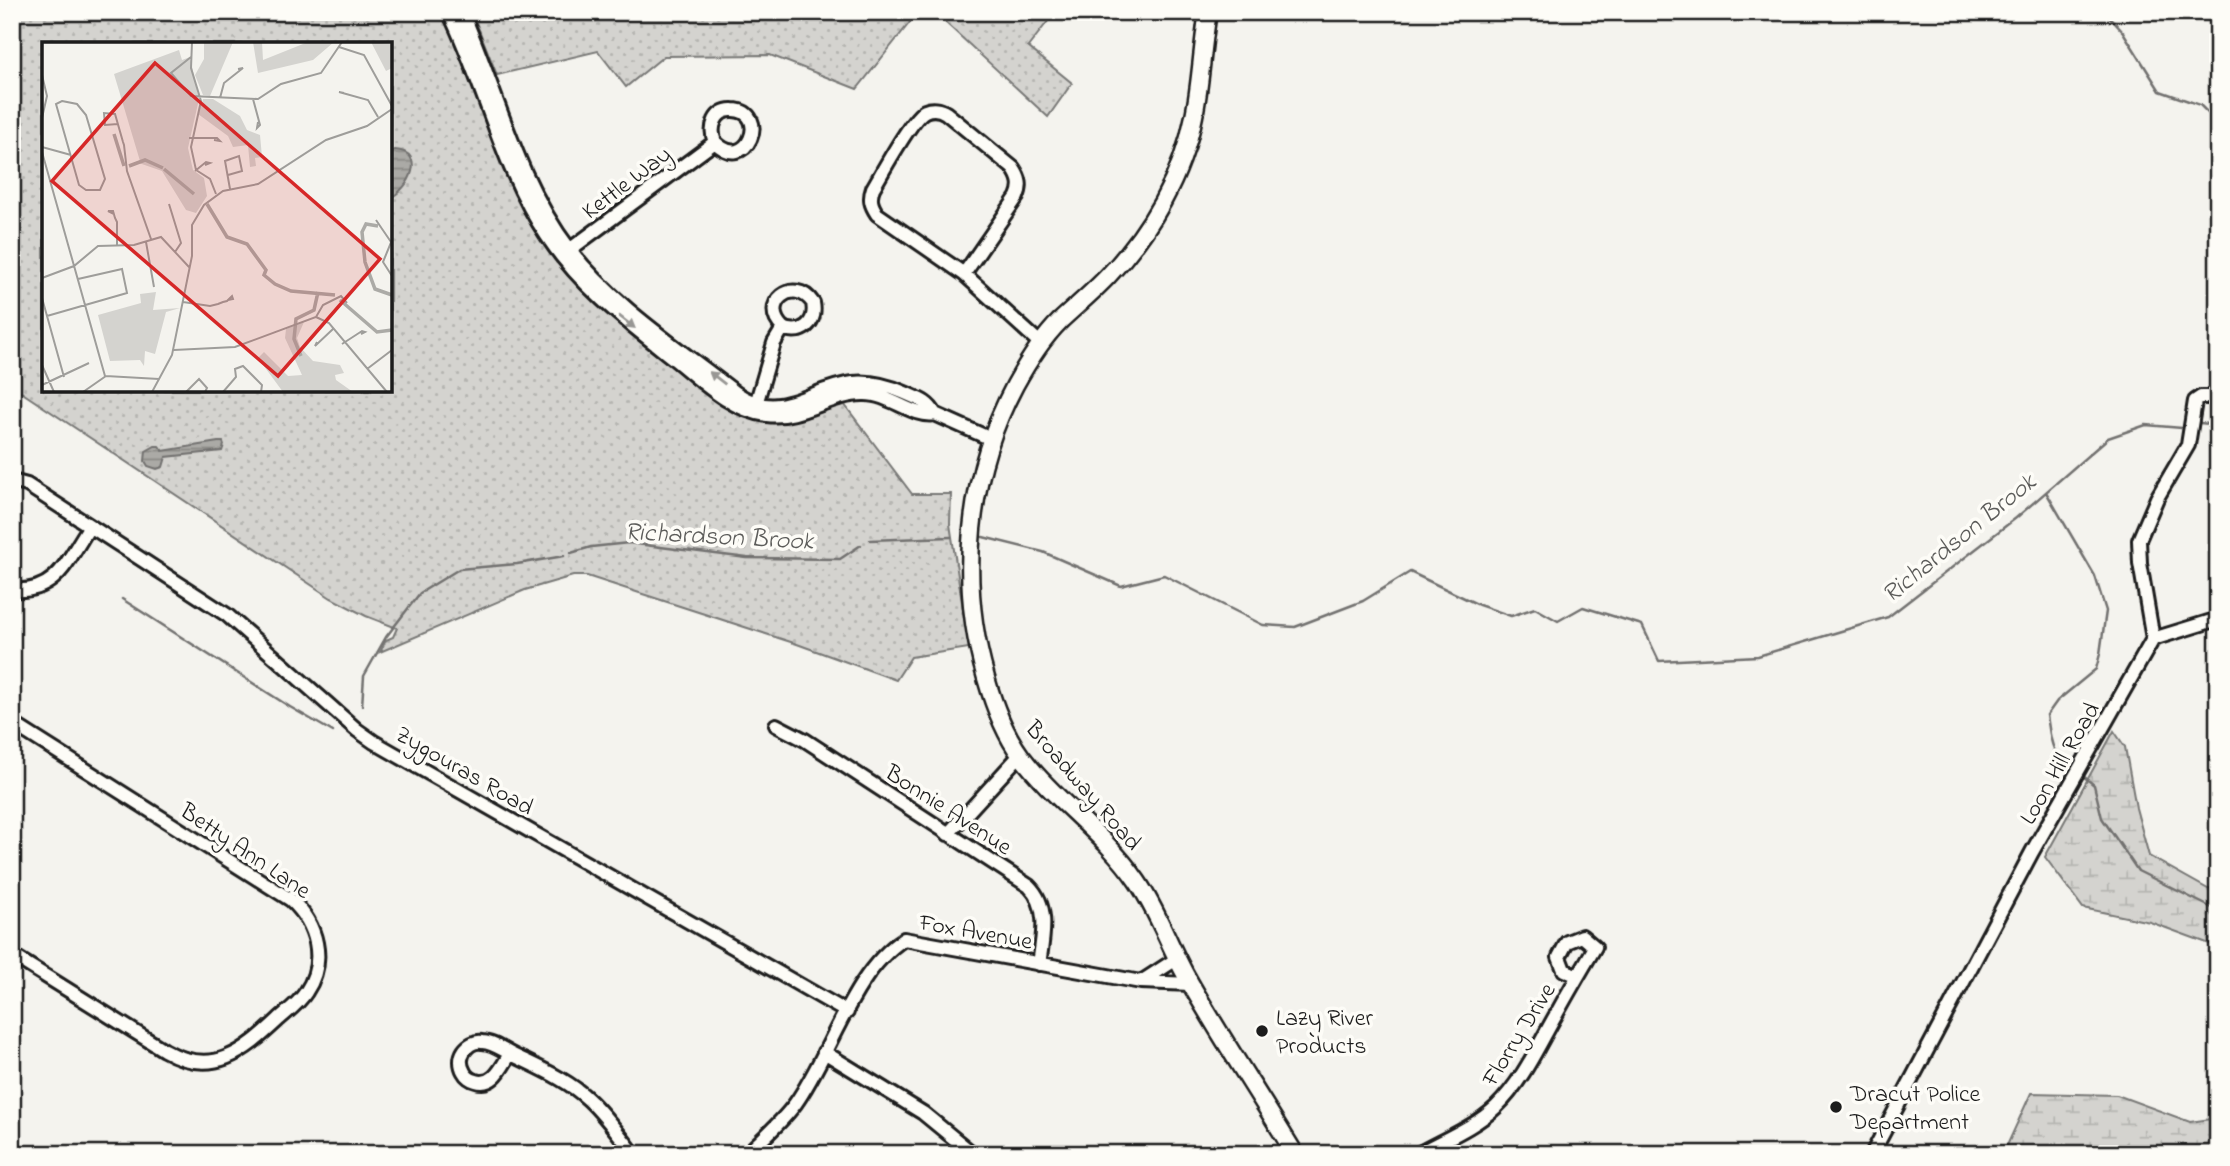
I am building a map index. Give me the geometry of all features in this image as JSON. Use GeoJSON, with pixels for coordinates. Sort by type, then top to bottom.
{"type":"FeatureCollection","features":[{"type":"Feature","properties":{"kind":"main road","name":"Broadway Road"},"geometry":{"type":"LineString","coordinates":[[1208,12],[1194,116],[1178,173],[1149,226],[1109,276],[1058,323],[1041,344],[1015,385],[991,439],[974,513],[970,559],[971,602],[978,651],[993,702],[1005,730],[1020,755],[1135,879],[1153,906],[1191,984],[1294,1154]]}},
{"type":"Feature","properties":{"kind":"street"},"geometry":{"type":"LineString","coordinates":[[449,12],[533,191],[566,253],[650,333],[755,408],[823,398],[854,383],[881,385],[929,404],[935,414],[991,439]]}},
{"type":"Feature","properties":{"kind":"street"},"geometry":{"type":"LineString","coordinates":[[462,12],[494,107]]}},
{"type":"Feature","properties":{"kind":"street"},"geometry":{"type":"LineString","coordinates":[[964,274],[1017,197],[1020,181],[1013,168],[946,113],[931,109],[917,116],[873,188],[870,201],[877,214],[964,274],[1041,344]]}},
{"type":"Feature","properties":{"kind":"street","name":"Kettle Way"},"geometry":{"type":"LineString","coordinates":[[566,253],[715,142]]}},
{"type":"Feature","properties":{"kind":"street"},"geometry":{"type":"LineString","coordinates":[[755,408],[774,343],[783,328]]}},
{"type":"Feature","properties":{"kind":"street"},"geometry":{"type":"LineString","coordinates":[[2218,397],[2202,397],[2195,401],[2189,445],[2157,498],[2139,540],[2140,563],[2153,639],[2218,619]]}},
{"type":"Feature","properties":{"kind":"street","name":"Zygouras Road"},"geometry":{"type":"LineString","coordinates":[[12,481],[27,485],[238,623],[357,730],[374,742],[847,1012]]}},
{"type":"Feature","properties":{"kind":"street"},"geometry":{"type":"LineString","coordinates":[[12,590],[32,590],[49,584],[90,526]]}},
{"type":"Feature","properties":{"kind":"street","name":"Loon Hill Road"},"geometry":{"type":"LineString","coordinates":[[1872,1154],[2032,852],[2153,639]]}},
{"type":"Feature","properties":{"kind":"street","name":"Betty Ann Lane"},"geometry":{"type":"LineString","coordinates":[[12,723],[281,893],[306,917],[312,927],[318,961],[311,983],[298,1002],[242,1051],[219,1060],[203,1062],[187,1060],[164,1051],[12,955]]}},
{"type":"Feature","properties":{"kind":"street","name":"Bonnie Avenue"},"geometry":{"type":"LineString","coordinates":[[776,725],[805,740],[1029,886],[1039,896],[1044,919],[1039,964]]}},
{"type":"Feature","properties":{"kind":"street"},"geometry":{"type":"LineString","coordinates":[[948,834],[1020,755]]}},
{"type":"Feature","properties":{"kind":"street","name":"Fox Avenue"},"geometry":{"type":"LineString","coordinates":[[747,1154],[796,1103],[866,978],[888,949],[904,939],[1141,982],[1191,984]]}},
{"type":"Feature","properties":{"kind":"street"},"geometry":{"type":"LineString","coordinates":[[1141,982],[1178,958]]}},
{"type":"Feature","properties":{"kind":"street","name":"Florry Drive"},"geometry":{"type":"LineString","coordinates":[[1418,1154],[1483,1117],[1504,1099],[1537,1049],[1578,976]]}},
{"type":"Feature","properties":{"kind":"street"},"geometry":{"type":"LineString","coordinates":[[824,1052],[923,1113],[973,1154]]}},
{"type":"Feature","properties":{"kind":"street"},"geometry":{"type":"LineString","coordinates":[[510,1054],[580,1092],[603,1115],[634,1154]]}},
{"type":"Feature","properties":{"kind":"green space"},"geometry":{"type":"Polygon","coordinates":[[[12,12],[443,12],[558,261],[577,285],[607,314],[723,404],[739,412],[755,417],[783,419],[844,404],[912,494],[951,494],[950,524],[969,648],[911,657],[896,680],[797,644],[587,576],[573,576],[525,590],[380,652],[397,628],[331,598],[12,386],[12,12]]]}},
{"type":"Feature","properties":{"kind":"green space"},"geometry":{"type":"Polygon","coordinates":[[[472,12],[918,12],[857,89],[770,55],[664,56],[626,87],[598,51],[497,75],[472,12]]]}},
{"type":"Feature","properties":{"kind":"green space"},"geometry":{"type":"Polygon","coordinates":[[[934,12],[1055,12],[1028,47],[1072,83],[1048,117],[934,12]]]}},
{"type":"Feature","properties":{"kind":"green space"},"geometry":{"type":"Polygon","coordinates":[[[2114,731],[2125,747],[2136,808],[2149,856],[2208,889],[2218,889],[2218,947],[2150,922],[2083,908],[2045,857],[2114,731]]]}},
{"type":"Feature","properties":{"kind":"green space"},"geometry":{"type":"Polygon","coordinates":[[[2031,1093],[2117,1095],[2190,1122],[2218,1118],[2218,1154],[2117,1154],[2090,1151],[2018,1155],[2004,1152],[2031,1093]]]}},
{"type":"Feature","properties":{"kind":"shaded area"},"geometry":{"type":"Polygon","coordinates":[[[392,151],[405,152],[411,157],[413,164],[404,187],[392,197],[392,151]]]}},
{"type":"Feature","properties":{"kind":"shaded area"},"geometry":{"type":"Polygon","coordinates":[[[223,442],[222,451],[166,457],[163,467],[157,469],[148,466],[145,461],[146,451],[155,446],[159,446],[163,451],[223,442]]]}},
{"type":"Feature","properties":{"kind":"waterway"},"geometry":{"type":"LineString","coordinates":[[2105,12],[2123,32],[2160,91],[2200,105],[2218,123]]}},
{"type":"Feature","properties":{"kind":"waterway","name":"Richardson Brook"},"geometry":{"type":"LineString","coordinates":[[2200,423],[2218,425]]}},
{"type":"Feature","properties":{"kind":"waterway","name":"Richardson Brook"},"geometry":{"type":"LineString","coordinates":[[983,537],[1043,552],[1121,586],[1164,575],[1263,625],[1295,627],[1363,601],[1410,572],[1479,605],[1511,616],[1535,608],[1558,621],[1583,607],[1642,625],[1659,661],[1758,656],[1888,617],[2016,518],[2108,438],[2146,425],[2182,428]]}},
{"type":"Feature","properties":{"kind":"waterway"},"geometry":{"type":"LineString","coordinates":[[2046,492],[2095,576],[2106,611],[2096,669],[2057,701],[2047,715],[2056,752],[2073,770]]}},
{"type":"Feature","properties":{"kind":"waterway","name":"Richardson Brook"},"geometry":{"type":"LineString","coordinates":[[870,540],[951,537]]}},
{"type":"Feature","properties":{"kind":"waterway","name":"Richardson Brook"},"geometry":{"type":"LineString","coordinates":[[571,553],[591,547],[629,543],[747,558],[840,559],[861,545]]}},
{"type":"Feature","properties":{"kind":"waterway","name":"Richardson Brook"},"geometry":{"type":"LineString","coordinates":[[362,706],[364,676],[386,637],[420,593],[459,569],[517,564],[564,556]]}},
{"type":"Feature","properties":{"kind":"waterway","name":"Richardson Brook"},"geometry":{"type":"LineString","coordinates":[[122,599],[333,732]]}},
{"type":"Feature","properties":{"kind":"waterway"},"geometry":{"type":"LineString","coordinates":[[2082,775],[2094,785],[2102,818],[2138,871],[2218,911]]}},
{"type":"Feature","properties":{"kind":"place","name":"Lazy River Products"},"geometry":{"type":"Point","coordinates":[1262,1031]}},
{"type":"Feature","properties":{"kind":"place","name":"Dracut Police Department"},"geometry":{"type":"Point","coordinates":[1836,1107]}}]}
